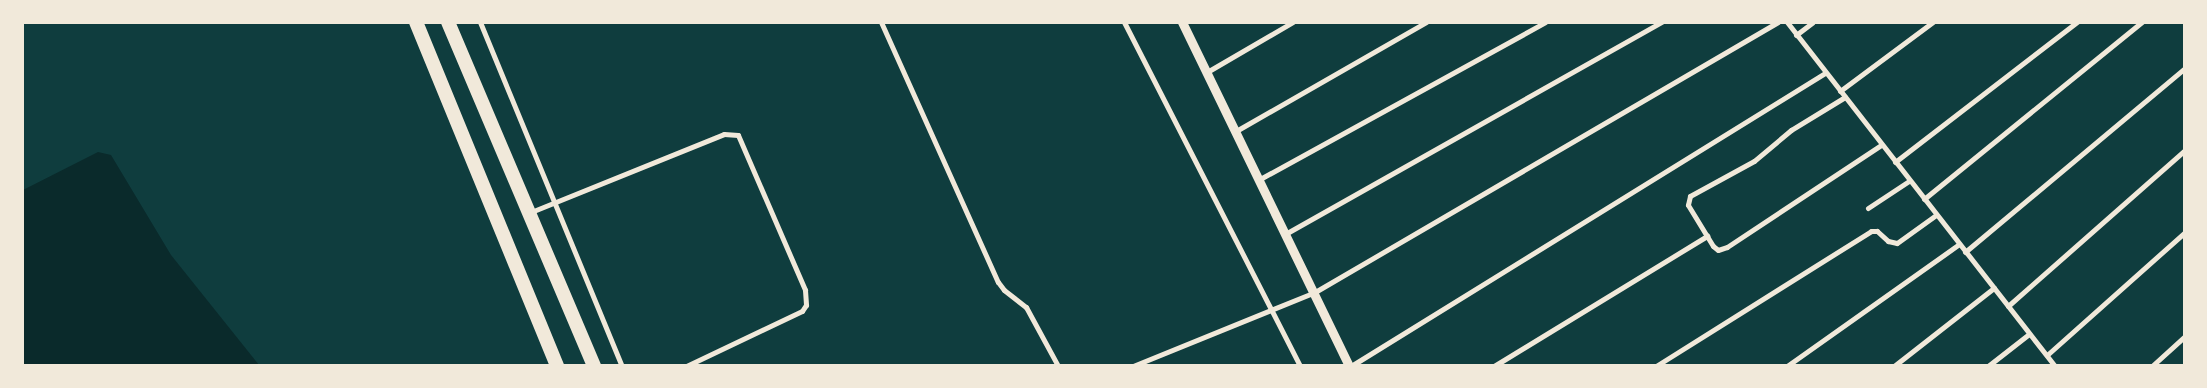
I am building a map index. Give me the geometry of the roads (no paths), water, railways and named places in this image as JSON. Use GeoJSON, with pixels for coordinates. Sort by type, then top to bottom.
{"type":"FeatureCollection","features":[{"type":"Feature","properties":{"kind":"highway"},"geometry":{"type":"LineString","coordinates":[[416,22],[557,366]]}},
{"type":"Feature","properties":{"kind":"highway"},"geometry":{"type":"LineString","coordinates":[[448,22],[594,366]]}},
{"type":"Feature","properties":{"kind":"street"},"geometry":{"type":"LineString","coordinates":[[480,22],[622,366]]}},
{"type":"Feature","properties":{"kind":"street"},"geometry":{"type":"LineString","coordinates":[[881,22],[998,282],[1004,290],[1026,307],[1058,366]]}},
{"type":"Feature","properties":{"kind":"street"},"geometry":{"type":"LineString","coordinates":[[1124,22],[1273,309],[1300,366]]}},
{"type":"Feature","properties":{"kind":"street"},"geometry":{"type":"LineString","coordinates":[[1182,22],[1350,366],[1825,73]]}},
{"type":"Feature","properties":{"kind":"street"},"geometry":{"type":"LineString","coordinates":[[1207,72],[1293,22]]}},
{"type":"Feature","properties":{"kind":"street"},"geometry":{"type":"LineString","coordinates":[[1236,131],[1426,22]]}},
{"type":"Feature","properties":{"kind":"street"},"geometry":{"type":"LineString","coordinates":[[1260,180],[1545,22]]}},
{"type":"Feature","properties":{"kind":"street"},"geometry":{"type":"LineString","coordinates":[[1287,234],[1662,22]]}},
{"type":"Feature","properties":{"kind":"street"},"geometry":{"type":"LineString","coordinates":[[1133,366],[1315,292],[1778,22]]}},
{"type":"Feature","properties":{"kind":"street"},"geometry":{"type":"LineString","coordinates":[[1787,22],[2055,366]]}},
{"type":"Feature","properties":{"kind":"street"},"geometry":{"type":"LineString","coordinates":[[1796,35],[1813,22]]}},
{"type":"Feature","properties":{"kind":"street"},"geometry":{"type":"LineString","coordinates":[[1840,91],[1933,22]]}},
{"type":"Feature","properties":{"kind":"street"},"geometry":{"type":"LineString","coordinates":[[1895,162],[2076,22]]}},
{"type":"Feature","properties":{"kind":"street"},"geometry":{"type":"LineString","coordinates":[[1924,199],[2142,22]]}},
{"type":"Feature","properties":{"kind":"street"},"geometry":{"type":"LineString","coordinates":[[1965,252],[2184,69]]}},
{"type":"Feature","properties":{"kind":"street"},"geometry":{"type":"LineString","coordinates":[[1844,97],[1791,130],[1754,161],[1690,196],[1687,203],[1716,248],[1724,249],[1881,145]]}},
{"type":"Feature","properties":{"kind":"street"},"geometry":{"type":"LineString","coordinates":[[528,214],[724,134],[738,135],[805,290],[806,305],[802,311],[686,366]]}},
{"type":"Feature","properties":{"kind":"street"},"geometry":{"type":"LineString","coordinates":[[2008,306],[2184,151]]}},
{"type":"Feature","properties":{"kind":"street"},"geometry":{"type":"LineString","coordinates":[[1868,208],[1909,181]]}},
{"type":"Feature","properties":{"kind":"street"},"geometry":{"type":"LineString","coordinates":[[1656,366],[1870,231],[1877,231],[1888,241],[1897,243],[1936,215]]}},
{"type":"Feature","properties":{"kind":"street"},"geometry":{"type":"LineString","coordinates":[[2047,355],[2184,233]]}},
{"type":"Feature","properties":{"kind":"street"},"geometry":{"type":"LineString","coordinates":[[1494,366],[1707,236]]}},
{"type":"Feature","properties":{"kind":"street"},"geometry":{"type":"LineString","coordinates":[[1788,366],[1959,244]]}},
{"type":"Feature","properties":{"kind":"street"},"geometry":{"type":"LineString","coordinates":[[1894,366],[1994,288]]}},
{"type":"Feature","properties":{"kind":"street"},"geometry":{"type":"LineString","coordinates":[[1988,366],[2029,334]]}},
{"type":"Feature","properties":{"kind":"street"},"geometry":{"type":"LineString","coordinates":[[2152,366],[2184,337]]}},
{"type":"Feature","properties":{"kind":"water"},"geometry":{"type":"Polygon","coordinates":[[[98,152],[111,155],[171,255],[259,365],[23,365],[23,190],[98,152]]]}}]}
